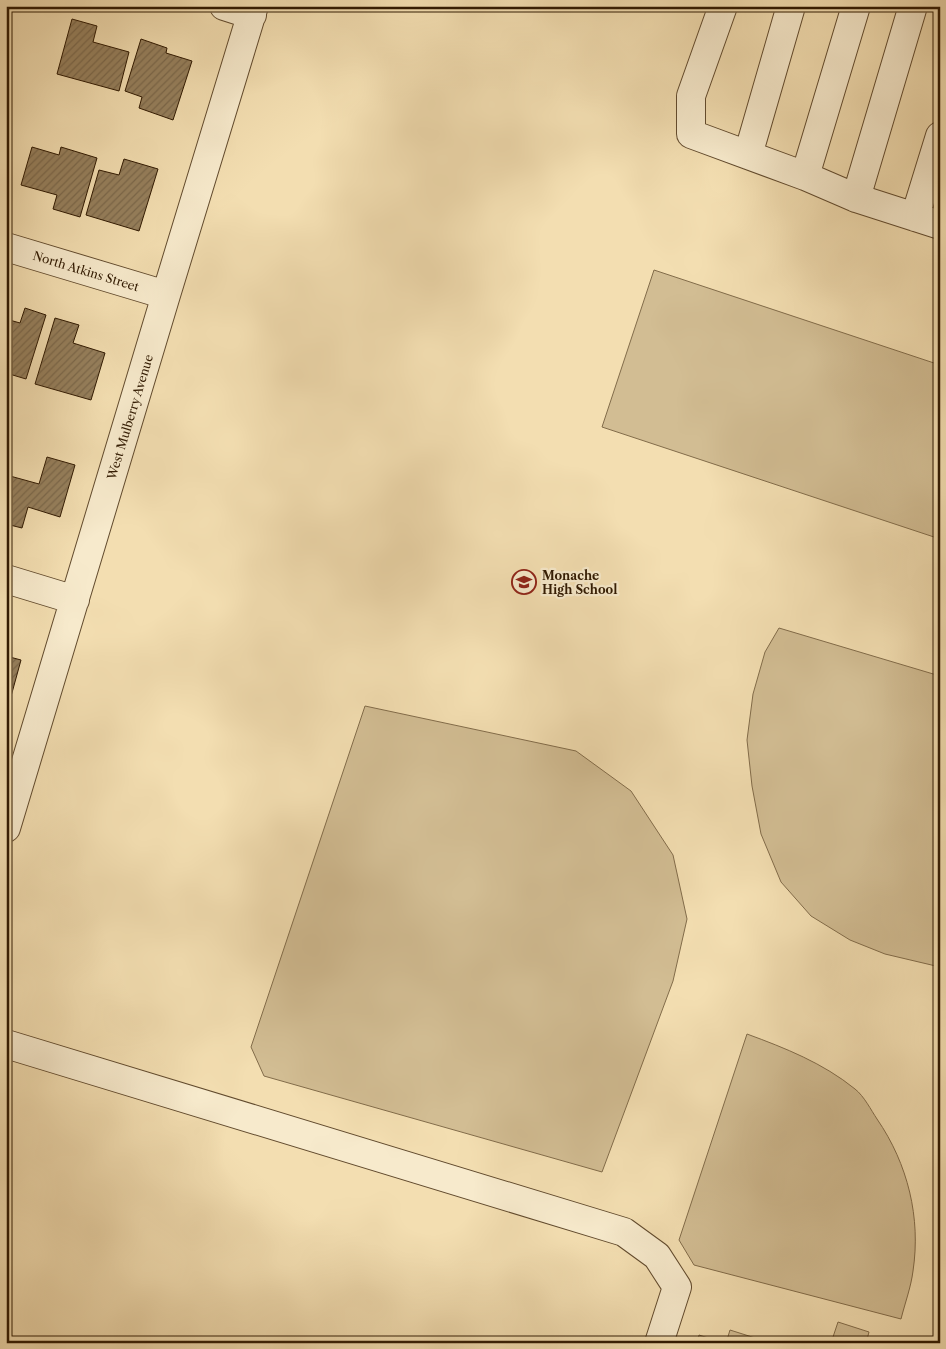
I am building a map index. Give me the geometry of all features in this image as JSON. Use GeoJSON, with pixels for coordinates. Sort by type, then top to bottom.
{"type":"FeatureCollection","features":[{"type":"Feature","properties":{"kind":"street"},"geometry":{"type":"LineString","coordinates":[[224,6],[253,11]]}},
{"type":"Feature","properties":{"kind":"street"},"geometry":{"type":"LineString","coordinates":[[723,6],[691,96],[690,134],[805,176],[856,198],[927,221],[940,136]]}},
{"type":"Feature","properties":{"kind":"street"},"geometry":{"type":"LineString","coordinates":[[748,155],[791,6]]}},
{"type":"Feature","properties":{"kind":"street"},"geometry":{"type":"LineString","coordinates":[[805,176],[856,6]]}},
{"type":"Feature","properties":{"kind":"street"},"geometry":{"type":"LineString","coordinates":[[856,198],[912,6]]}},
{"type":"Feature","properties":{"kind":"street","name":"West Mulberry Avenue"},"geometry":{"type":"LineString","coordinates":[[6,828],[253,11]]}},
{"type":"Feature","properties":{"kind":"street","name":"North Atkins Street"},"geometry":{"type":"LineString","coordinates":[[6,247],[166,295]]}},
{"type":"Feature","properties":{"kind":"street"},"geometry":{"type":"LineString","coordinates":[[6,579],[75,600]]}},
{"type":"Feature","properties":{"kind":"street"},"geometry":{"type":"LineString","coordinates":[[6,1044],[624,1232],[657,1256],[677,1287],[659,1343]]}},
{"type":"Feature","properties":{"kind":"shaded area"},"geometry":{"type":"Polygon","coordinates":[[[654,270],[940,365],[940,539],[602,427],[654,270]]]}},
{"type":"Feature","properties":{"kind":"shaded area"},"geometry":{"type":"Polygon","coordinates":[[[779,628],[940,676],[940,967],[885,954],[850,940],[811,916],[781,882],[761,834],[752,786],[747,740],[753,694],[765,652],[779,628]]]}},
{"type":"Feature","properties":{"kind":"shaded area"},"geometry":{"type":"Polygon","coordinates":[[[365,706],[576,751],[631,791],[673,855],[687,919],[673,981],[602,1172],[264,1076],[251,1047],[365,706]]]}},
{"type":"Feature","properties":{"kind":"shaded area"},"geometry":{"type":"Polygon","coordinates":[[[747,1034],[803,1057],[843,1080],[861,1095],[888,1136],[897,1154],[910,1192],[915,1231],[912,1277],[901,1319],[694,1265],[679,1240],[747,1034]]]}},
{"type":"Feature","properties":{"kind":"shaded area"},"geometry":{"type":"Polygon","coordinates":[[[838,1322],[869,1332],[866,1343],[831,1343],[838,1322]]]}},
{"type":"Feature","properties":{"kind":"shaded area"},"geometry":{"type":"Polygon","coordinates":[[[730,1330],[771,1343],[726,1343],[730,1330]]]}},
{"type":"Feature","properties":{"kind":"shaded area"},"geometry":{"type":"Polygon","coordinates":[[[699,1335],[724,1343],[697,1343],[699,1335]]]}},
{"type":"Feature","properties":{"kind":"building"},"geometry":{"type":"Polygon","coordinates":[[[72,19],[97,26],[93,42],[129,52],[119,91],[57,74],[72,19]]]}},
{"type":"Feature","properties":{"kind":"building"},"geometry":{"type":"Polygon","coordinates":[[[141,39],[167,48],[166,53],[192,61],[173,120],[139,108],[142,97],[125,91],[141,39]]]}},
{"type":"Feature","properties":{"kind":"building"},"geometry":{"type":"Polygon","coordinates":[[[32,147],[59,155],[61,147],[97,158],[80,217],[53,209],[57,195],[21,185],[32,147]]]}},
{"type":"Feature","properties":{"kind":"building"},"geometry":{"type":"Polygon","coordinates":[[[124,159],[158,169],[139,231],[86,215],[99,170],[119,175],[124,159]]]}},
{"type":"Feature","properties":{"kind":"building"},"geometry":{"type":"Polygon","coordinates":[[[25,308],[46,315],[26,379],[6,373],[6,319],[20,323],[25,308]]]}},
{"type":"Feature","properties":{"kind":"building"},"geometry":{"type":"Polygon","coordinates":[[[55,318],[79,325],[73,343],[105,353],[91,400],[35,384],[55,318]]]}},
{"type":"Feature","properties":{"kind":"building"},"geometry":{"type":"Polygon","coordinates":[[[47,457],[75,465],[60,517],[28,507],[22,528],[6,524],[6,490],[10,476],[39,484],[47,457]]]}},
{"type":"Feature","properties":{"kind":"building"},"geometry":{"type":"Polygon","coordinates":[[[6,656],[21,660],[10,700],[6,699],[6,656]]]}},
{"type":"Feature","properties":{"kind":"place","name":"Monache High School"},"geometry":{"type":"Point","coordinates":[524,582]}}]}
